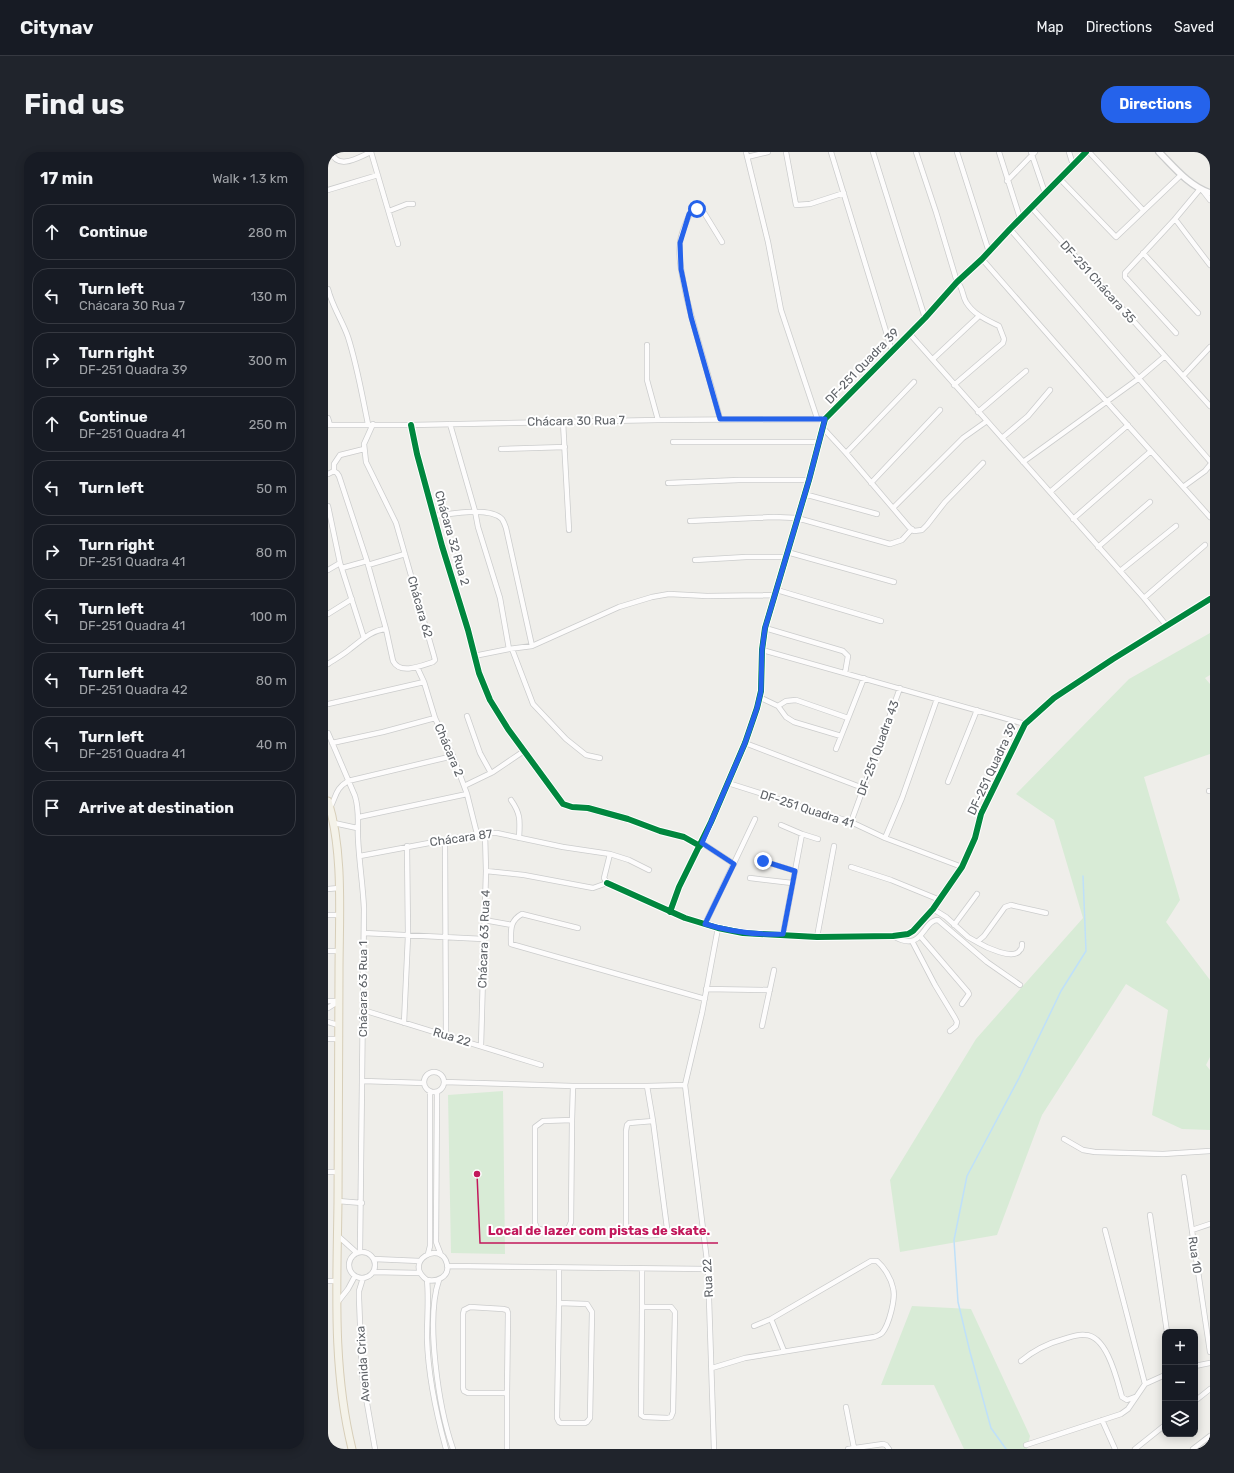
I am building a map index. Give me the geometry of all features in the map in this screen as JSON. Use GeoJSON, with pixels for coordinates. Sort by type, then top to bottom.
{"type":"FeatureCollection","features":[{"type":"Feature","properties":{"kind":"main road"},"geometry":{"type":"LineString","coordinates":[[328,801],[334,823],[339,888],[338,1201],[336,1281],[339,1377],[345,1423],[352,1449]]}},
{"type":"Feature","properties":{"kind":"street"},"geometry":{"type":"LineString","coordinates":[[331,152],[337,161],[342,162],[348,162],[371,152],[398,244]]}},
{"type":"Feature","properties":{"kind":"street"},"geometry":{"type":"LineString","coordinates":[[768,152],[746,155],[768,242],[781,310],[817,418]]}},
{"type":"Feature","properties":{"kind":"street"},"geometry":{"type":"LineString","coordinates":[[786,152],[796,205],[810,204],[844,193]]}},
{"type":"Feature","properties":{"kind":"street"},"geometry":{"type":"LineString","coordinates":[[831,152],[892,351]]}},
{"type":"Feature","properties":{"kind":"street"},"geometry":{"type":"LineString","coordinates":[[873,152],[925,318]]}},
{"type":"Feature","properties":{"kind":"street"},"geometry":{"type":"LineString","coordinates":[[918,152],[957,282],[960,284],[966,303],[979,316],[1000,326],[1004,341],[954,385]]}},
{"type":"Feature","properties":{"kind":"street"},"geometry":{"type":"LineString","coordinates":[[957,152],[989,252]]}},
{"type":"Feature","properties":{"kind":"street"},"geometry":{"type":"LineString","coordinates":[[999,152],[1020,218]]}},
{"type":"Feature","properties":{"kind":"street"},"geometry":{"type":"LineString","coordinates":[[1069,152],[1073,165]]}},
{"type":"Feature","properties":{"kind":"street","name":"DF-251 Quadra 39"},"geometry":{"type":"LineString","coordinates":[[762,650],[765,628],[809,480],[825,419],[925,318],[957,282],[989,252],[1020,218],[1086,152]]}},
{"type":"Feature","properties":{"kind":"street"},"geometry":{"type":"LineString","coordinates":[[1089,152],[1144,210]]}},
{"type":"Feature","properties":{"kind":"street"},"geometry":{"type":"LineString","coordinates":[[1159,152],[1181,175],[1202,190],[1210,193]]}},
{"type":"Feature","properties":{"kind":"street"},"geometry":{"type":"LineString","coordinates":[[1008,182],[1033,153]]}},
{"type":"Feature","properties":{"kind":"street"},"geometry":{"type":"LineString","coordinates":[[1033,153],[1045,193]]}},
{"type":"Feature","properties":{"kind":"street"},"geometry":{"type":"LineString","coordinates":[[328,190],[378,175]]}},
{"type":"Feature","properties":{"kind":"street"},"geometry":{"type":"LineString","coordinates":[[1060,179],[1116,237],[1181,175]]}},
{"type":"Feature","properties":{"kind":"street"},"geometry":{"type":"LineString","coordinates":[[1202,190],[1210,200]]}},
{"type":"Feature","properties":{"kind":"street"},"geometry":{"type":"LineString","coordinates":[[1176,333],[1125,277],[1126,271],[1202,190]]}},
{"type":"Feature","properties":{"kind":"street"},"geometry":{"type":"LineString","coordinates":[[388,211],[407,204],[412,204]]}},
{"type":"Feature","properties":{"kind":"street","name":"DF-251 Chácara 35"},"geometry":{"type":"LineString","coordinates":[[1031,207],[1210,406]]}},
{"type":"Feature","properties":{"kind":"street"},"geometry":{"type":"LineString","coordinates":[[720,419],[691,317],[681,269],[680,243],[689,214],[692,210],[697,209],[703,211],[722,242]]}},
{"type":"Feature","properties":{"kind":"street"},"geometry":{"type":"LineString","coordinates":[[1175,220],[1210,265]]}},
{"type":"Feature","properties":{"kind":"street"},"geometry":{"type":"LineString","coordinates":[[1010,229],[1210,461]]}},
{"type":"Feature","properties":{"kind":"street"},"geometry":{"type":"LineString","coordinates":[[1143,253],[1198,313]]}},
{"type":"Feature","properties":{"kind":"street"},"geometry":{"type":"LineString","coordinates":[[982,259],[1210,517]]}},
{"type":"Feature","properties":{"kind":"street"},"geometry":{"type":"LineString","coordinates":[[328,289],[356,364],[371,424],[364,444],[364,449],[340,455],[334,464],[334,471],[337,473],[368,563],[393,661],[400,669],[417,667]]}},
{"type":"Feature","properties":{"kind":"street"},"geometry":{"type":"LineString","coordinates":[[933,359],[979,316]]}},
{"type":"Feature","properties":{"kind":"street"},"geometry":{"type":"LineString","coordinates":[[909,333],[1144,598],[1166,625]]}},
{"type":"Feature","properties":{"kind":"street"},"geometry":{"type":"LineString","coordinates":[[647,344],[647,380],[658,420]]}},
{"type":"Feature","properties":{"kind":"street"},"geometry":{"type":"LineString","coordinates":[[1183,376],[1210,347]]}},
{"type":"Feature","properties":{"kind":"street"},"geometry":{"type":"LineString","coordinates":[[1023,462],[1138,379],[1165,356]]}},
{"type":"Feature","properties":{"kind":"street"},"geometry":{"type":"LineString","coordinates":[[978,412],[1026,371]]}},
{"type":"Feature","properties":{"kind":"street"},"geometry":{"type":"LineString","coordinates":[[846,453],[914,382]]}},
{"type":"Feature","properties":{"kind":"street"},"geometry":{"type":"LineString","coordinates":[[1002,438],[1028,416],[1050,390]]}},
{"type":"Feature","properties":{"kind":"street"},"geometry":{"type":"LineString","coordinates":[[1204,400],[1210,396]]}},
{"type":"Feature","properties":{"kind":"street"},"geometry":{"type":"LineString","coordinates":[[871,483],[940,410]]}},
{"type":"Feature","properties":{"kind":"street"},"geometry":{"type":"LineString","coordinates":[[328,418],[329,425]]}},
{"type":"Feature","properties":{"kind":"street","name":"Chácara 30 Rua 7"},"geometry":{"type":"LineString","coordinates":[[329,425],[411,425],[720,419],[825,419]]}},
{"type":"Feature","properties":{"kind":"street"},"geometry":{"type":"LineString","coordinates":[[893,508],[963,438],[987,421]]}},
{"type":"Feature","properties":{"kind":"street"},"geometry":{"type":"LineString","coordinates":[[563,422],[569,530]]}},
{"type":"Feature","properties":{"kind":"street"},"geometry":{"type":"LineString","coordinates":[[450,424],[475,511],[478,527],[500,598],[510,649],[533,704],[566,739],[586,755],[600,758]]}},
{"type":"Feature","properties":{"kind":"street","name":"Chácara 32 Rua 2"},"geometry":{"type":"LineString","coordinates":[[411,425],[417,454],[468,630],[474,656],[490,700],[524,751],[563,804],[572,807],[588,808],[684,837],[734,864]]}},
{"type":"Feature","properties":{"kind":"street"},"geometry":{"type":"LineString","coordinates":[[1050,492],[1128,425]]}},
{"type":"Feature","properties":{"kind":"street"},"geometry":{"type":"LineString","coordinates":[[823,428],[912,529],[918,531],[927,526],[949,498],[983,463]]}},
{"type":"Feature","properties":{"kind":"street"},"geometry":{"type":"LineString","coordinates":[[673,442],[819,442]]}},
{"type":"Feature","properties":{"kind":"street"},"geometry":{"type":"LineString","coordinates":[[501,449],[565,447]]}},
{"type":"Feature","properties":{"kind":"street","name":"Chácara 62"},"geometry":{"type":"LineString","coordinates":[[364,449],[366,462],[391,509],[396,523],[435,660],[417,667]]}},
{"type":"Feature","properties":{"kind":"street"},"geometry":{"type":"LineString","coordinates":[[1074,519],[1151,451]]}},
{"type":"Feature","properties":{"kind":"street"},"geometry":{"type":"LineString","coordinates":[[1183,487],[1205,471],[1210,465]]}},
{"type":"Feature","properties":{"kind":"street"},"geometry":{"type":"LineString","coordinates":[[328,474],[334,471]]}},
{"type":"Feature","properties":{"kind":"street"},"geometry":{"type":"LineString","coordinates":[[668,483],[739,480],[809,480]]}},
{"type":"Feature","properties":{"kind":"street"},"geometry":{"type":"LineString","coordinates":[[804,494],[877,514]]}},
{"type":"Feature","properties":{"kind":"street"},"geometry":{"type":"LineString","coordinates":[[1098,547],[1150,502]]}},
{"type":"Feature","properties":{"kind":"street"},"geometry":{"type":"LineString","coordinates":[[328,506],[329,521],[335,534],[340,563],[364,638]]}},
{"type":"Feature","properties":{"kind":"street"},"geometry":{"type":"LineString","coordinates":[[434,516],[475,511],[494,514],[501,518],[506,528],[532,646]]}},
{"type":"Feature","properties":{"kind":"street"},"geometry":{"type":"LineString","coordinates":[[690,521],[774,517],[797,518],[890,544],[902,540],[912,529]]}},
{"type":"Feature","properties":{"kind":"street"},"geometry":{"type":"LineString","coordinates":[[1120,571],[1176,526]]}},
{"type":"Feature","properties":{"kind":"street"},"geometry":{"type":"LineString","coordinates":[[1144,598],[1205,545]]}},
{"type":"Feature","properties":{"kind":"street"},"geometry":{"type":"LineString","coordinates":[[342,568],[405,554]]}},
{"type":"Feature","properties":{"kind":"street"},"geometry":{"type":"LineString","coordinates":[[695,560],[787,555],[894,582]]}},
{"type":"Feature","properties":{"kind":"street"},"geometry":{"type":"LineString","coordinates":[[328,570],[340,563]]}},
{"type":"Feature","properties":{"kind":"street"},"geometry":{"type":"LineString","coordinates":[[474,656],[532,646],[619,607],[652,597],[669,594],[707,596],[776,593],[881,621]]}},
{"type":"Feature","properties":{"kind":"street"},"geometry":{"type":"LineString","coordinates":[[328,614],[352,599]]}},
{"type":"Feature","properties":{"kind":"street","name":"DF-251 Quadra 39"},"geometry":{"type":"LineString","coordinates":[[783,934],[817,937],[893,936],[908,934],[913,931],[940,900],[962,867],[975,838],[981,814],[1025,724],[1054,698],[1166,625],[1210,599]]}},
{"type":"Feature","properties":{"kind":"street"},"geometry":{"type":"LineString","coordinates":[[765,628],[843,651],[848,656],[845,673]]}},
{"type":"Feature","properties":{"kind":"street"},"geometry":{"type":"LineString","coordinates":[[328,664],[372,633],[386,629]]}},
{"type":"Feature","properties":{"kind":"street"},"geometry":{"type":"LineString","coordinates":[[670,912],[679,887],[701,845],[745,743],[759,697],[762,677],[762,650],[900,688]]}},
{"type":"Feature","properties":{"kind":"street","name":"Chácara 2"},"geometry":{"type":"LineString","coordinates":[[417,667],[424,682],[435,718],[453,756],[467,794],[477,834]]}},
{"type":"Feature","properties":{"kind":"street"},"geometry":{"type":"LineString","coordinates":[[836,749],[864,678]]}},
{"type":"Feature","properties":{"kind":"street"},"geometry":{"type":"LineString","coordinates":[[328,704],[424,682]]}},
{"type":"Feature","properties":{"kind":"street","name":"DF-251 Quadra 43"},"geometry":{"type":"LineString","coordinates":[[851,822],[900,688],[1025,724]]}},
{"type":"Feature","properties":{"kind":"street"},"geometry":{"type":"LineString","coordinates":[[759,697],[778,706],[786,717],[794,722],[841,736]]}},
{"type":"Feature","properties":{"kind":"street"},"geometry":{"type":"LineString","coordinates":[[885,838],[902,798],[937,699]]}},
{"type":"Feature","properties":{"kind":"street"},"geometry":{"type":"LineString","coordinates":[[778,706],[786,701],[796,700],[848,718]]}},
{"type":"Feature","properties":{"kind":"street"},"geometry":{"type":"LineString","coordinates":[[948,782],[977,710]]}},
{"type":"Feature","properties":{"kind":"street"},"geometry":{"type":"LineString","coordinates":[[467,716],[480,752],[491,773]]}},
{"type":"Feature","properties":{"kind":"street"},"geometry":{"type":"LineString","coordinates":[[332,743],[383,732],[435,718]]}},
{"type":"Feature","properties":{"kind":"street"},"geometry":{"type":"LineString","coordinates":[[328,733],[358,805],[364,932]]}},
{"type":"Feature","properties":{"kind":"street"},"geometry":{"type":"LineString","coordinates":[[745,743],[863,788]]}},
{"type":"Feature","properties":{"kind":"street"},"geometry":{"type":"LineString","coordinates":[[464,786],[491,773],[524,751]]}},
{"type":"Feature","properties":{"kind":"street"},"geometry":{"type":"LineString","coordinates":[[330,808],[340,785],[348,781],[453,756]]}},
{"type":"Feature","properties":{"kind":"street","name":"DF-251 Quadra 41"},"geometry":{"type":"LineString","coordinates":[[728,783],[851,822],[885,838],[962,867]]}},
{"type":"Feature","properties":{"kind":"street"},"geometry":{"type":"LineString","coordinates":[[359,816],[467,794]]}},
{"type":"Feature","properties":{"kind":"street"},"geometry":{"type":"LineString","coordinates":[[511,800],[518,809],[521,820],[519,838]]}},
{"type":"Feature","properties":{"kind":"street"},"geometry":{"type":"LineString","coordinates":[[705,924],[755,819]]}},
{"type":"Feature","properties":{"kind":"street"},"geometry":{"type":"LineString","coordinates":[[334,823],[358,828]]}},
{"type":"Feature","properties":{"kind":"street","name":"DF-251 Quadra 41"},"geometry":{"type":"LineString","coordinates":[[781,825],[818,839]]}},
{"type":"Feature","properties":{"kind":"street","name":"Chácara 63 Rua 4"},"geometry":{"type":"LineString","coordinates":[[481,1046],[486,871],[485,833]]}},
{"type":"Feature","properties":{"kind":"street","name":"Chácara 87"},"geometry":{"type":"LineString","coordinates":[[360,856],[477,834],[497,833],[563,848],[610,854],[629,860],[649,870]]}},
{"type":"Feature","properties":{"kind":"street"},"geometry":{"type":"LineString","coordinates":[[610,854],[604,878],[607,882],[670,912],[718,928],[759,935],[783,934],[802,834]]}},
{"type":"Feature","properties":{"kind":"street"},"geometry":{"type":"LineString","coordinates":[[445,840],[446,1035]]}},
{"type":"Feature","properties":{"kind":"street"},"geometry":{"type":"LineString","coordinates":[[404,1023],[408,936],[407,846]]}},
{"type":"Feature","properties":{"kind":"street"},"geometry":{"type":"LineString","coordinates":[[817,937],[834,846]]}},
{"type":"Feature","properties":{"kind":"street"},"geometry":{"type":"LineString","coordinates":[[763,861],[795,871]]}},
{"type":"Feature","properties":{"kind":"street"},"geometry":{"type":"LineString","coordinates":[[851,867],[891,880],[940,900]]}},
{"type":"Feature","properties":{"kind":"street"},"geometry":{"type":"LineString","coordinates":[[486,871],[524,875],[593,888],[601,886],[607,882]]}},
{"type":"Feature","properties":{"kind":"street"},"geometry":{"type":"LineString","coordinates":[[750,878],[792,883]]}},
{"type":"Feature","properties":{"kind":"street"},"geometry":{"type":"LineString","coordinates":[[328,889],[339,888]]}},
{"type":"Feature","properties":{"kind":"street"},"geometry":{"type":"LineString","coordinates":[[954,925],[977,894]]}},
{"type":"Feature","properties":{"kind":"street"},"geometry":{"type":"LineString","coordinates":[[977,942],[984,936],[1005,907],[1015,906],[1046,913]]}},
{"type":"Feature","properties":{"kind":"street"},"geometry":{"type":"LineString","coordinates":[[933,909],[946,917],[954,925],[985,947],[1011,955],[1020,951],[1022,944]]}},
{"type":"Feature","properties":{"kind":"street"},"geometry":{"type":"LineString","coordinates":[[578,928],[522,914],[516,917],[512,925],[511,944],[705,999]]}},
{"type":"Feature","properties":{"kind":"street"},"geometry":{"type":"LineString","coordinates":[[328,915],[339,915]]}},
{"type":"Feature","properties":{"kind":"street"},"geometry":{"type":"LineString","coordinates":[[484,920],[512,925]]}},
{"type":"Feature","properties":{"kind":"street"},"geometry":{"type":"LineString","coordinates":[[893,936],[904,941],[912,941],[920,936],[933,921],[938,920],[987,962],[1020,985]]}},
{"type":"Feature","properties":{"kind":"street"},"geometry":{"type":"LineString","coordinates":[[444,1082],[574,1086],[685,1085],[705,999],[718,928]]}},
{"type":"Feature","properties":{"kind":"street","name":"Chácara 63 Rua 1"},"geometry":{"type":"LineString","coordinates":[[359,1253],[362,1203],[364,932],[408,936],[483,939]]}},
{"type":"Feature","properties":{"kind":"street"},"geometry":{"type":"LineString","coordinates":[[920,936],[968,992],[968,997],[962,1004]]}},
{"type":"Feature","properties":{"kind":"street"},"geometry":{"type":"LineString","coordinates":[[912,941],[935,985],[957,1022],[956,1026],[950,1031]]}},
{"type":"Feature","properties":{"kind":"street"},"geometry":{"type":"LineString","coordinates":[[328,951],[339,951]]}},
{"type":"Feature","properties":{"kind":"street"},"geometry":{"type":"LineString","coordinates":[[762,1026],[774,970]]}},
{"type":"Feature","properties":{"kind":"street"},"geometry":{"type":"LineString","coordinates":[[706,989],[770,990]]}},
{"type":"Feature","properties":{"kind":"street"},"geometry":{"type":"LineString","coordinates":[[328,1001],[338,1001]]}},
{"type":"Feature","properties":{"kind":"street"},"geometry":{"type":"LineString","coordinates":[[328,1008],[338,1001]]}},
{"type":"Feature","properties":{"kind":"street","name":"Rua 22"},"geometry":{"type":"LineString","coordinates":[[363,1010],[541,1065]]}},
{"type":"Feature","properties":{"kind":"street"},"geometry":{"type":"LineString","coordinates":[[328,1022],[338,1026]]}},
{"type":"Feature","properties":{"kind":"street"},"geometry":{"type":"LineString","coordinates":[[328,1039],[338,1039]]}},
{"type":"Feature","properties":{"kind":"street"},"geometry":{"type":"LineString","coordinates":[[434,1072],[443,1077],[444,1082],[441,1090],[437,1092],[430,1091],[426,1088],[424,1083],[425,1078],[434,1072]]}},
{"type":"Feature","properties":{"kind":"street"},"geometry":{"type":"LineString","coordinates":[[363,1081],[424,1083]]}},
{"type":"Feature","properties":{"kind":"street","name":"Rua 22"},"geometry":{"type":"LineString","coordinates":[[685,1085],[708,1269],[714,1449]]}},
{"type":"Feature","properties":{"kind":"street"},"geometry":{"type":"LineString","coordinates":[[572,1120],[543,1121],[535,1126],[535,1223],[537,1228],[542,1230],[568,1229],[571,1222],[572,1120],[574,1086]]}},
{"type":"Feature","properties":{"kind":"street"},"geometry":{"type":"LineString","coordinates":[[647,1086],[653,1121],[667,1228],[666,1231],[660,1235],[629,1233],[626,1226],[627,1125],[629,1123],[653,1121]]}},
{"type":"Feature","properties":{"kind":"street"},"geometry":{"type":"LineString","coordinates":[[428,1254],[430,1246],[430,1091]]}},
{"type":"Feature","properties":{"kind":"street"},"geometry":{"type":"LineString","coordinates":[[420,1260],[420,1273],[427,1280],[439,1280],[447,1272],[446,1260],[441,1255],[436,1242],[437,1092]]}},
{"type":"Feature","properties":{"kind":"street"},"geometry":{"type":"LineString","coordinates":[[1064,1139],[1083,1150],[1094,1152],[1163,1154],[1210,1151]]}},
{"type":"Feature","properties":{"kind":"street"},"geometry":{"type":"LineString","coordinates":[[328,1172],[338,1172]]}},
{"type":"Feature","properties":{"kind":"street","name":"Rua 10"},"geometry":{"type":"LineString","coordinates":[[1184,1177],[1188,1214],[1192,1230],[1210,1352]]}},
{"type":"Feature","properties":{"kind":"street"},"geometry":{"type":"LineString","coordinates":[[338,1201],[362,1203]]}},
{"type":"Feature","properties":{"kind":"street"},"geometry":{"type":"LineString","coordinates":[[1150,1215],[1167,1329]]}},
{"type":"Feature","properties":{"kind":"street"},"geometry":{"type":"LineString","coordinates":[[1192,1230],[1210,1224]]}},
{"type":"Feature","properties":{"kind":"street"},"geometry":{"type":"LineString","coordinates":[[1105,1230],[1145,1384]]}},
{"type":"Feature","properties":{"kind":"street"},"geometry":{"type":"LineString","coordinates":[[337,1235],[359,1253]]}},
{"type":"Feature","properties":{"kind":"street"},"geometry":{"type":"LineString","coordinates":[[366,1252],[374,1259],[375,1266],[373,1272],[368,1276],[363,1278],[355,1276],[350,1270],[349,1262],[353,1255],[366,1252]]}},
{"type":"Feature","properties":{"kind":"street"},"geometry":{"type":"LineString","coordinates":[[374,1259],[420,1260],[428,1254],[436,1253],[441,1255]]}},
{"type":"Feature","properties":{"kind":"street"},"geometry":{"type":"LineString","coordinates":[[712,1368],[745,1358],[874,1337],[881,1334],[890,1317],[894,1289],[890,1278],[880,1263],[877,1261],[871,1262],[771,1319],[754,1326]]}},
{"type":"Feature","properties":{"kind":"street"},"geometry":{"type":"LineString","coordinates":[[447,1266],[708,1269]]}},
{"type":"Feature","properties":{"kind":"street"},"geometry":{"type":"LineString","coordinates":[[559,1268],[557,1418],[561,1423],[585,1423],[588,1422],[590,1418],[592,1312],[588,1304],[559,1303]]}},
{"type":"Feature","properties":{"kind":"street"},"geometry":{"type":"LineString","coordinates":[[642,1269],[641,1414],[644,1417],[668,1418],[671,1417],[673,1412],[675,1312],[672,1307],[642,1307]]}},
{"type":"Feature","properties":{"kind":"street"},"geometry":{"type":"LineString","coordinates":[[373,1272],[420,1273]]}},
{"type":"Feature","properties":{"kind":"street"},"geometry":{"type":"LineString","coordinates":[[337,1303],[348,1289],[355,1276]]}},
{"type":"Feature","properties":{"kind":"street","name":"Avenida Crixa"},"geometry":{"type":"LineString","coordinates":[[363,1278],[359,1291],[362,1375],[370,1430],[375,1449]]}},
{"type":"Feature","properties":{"kind":"street"},"geometry":{"type":"LineString","coordinates":[[427,1280],[427,1338],[430,1370],[435,1406],[446,1449]]}},
{"type":"Feature","properties":{"kind":"street"},"geometry":{"type":"LineString","coordinates":[[439,1280],[435,1291],[435,1354],[443,1411],[448,1435],[453,1449]]}},
{"type":"Feature","properties":{"kind":"street"},"geometry":{"type":"LineString","coordinates":[[328,1281],[336,1281]]}},
{"type":"Feature","properties":{"kind":"street"},"geometry":{"type":"LineString","coordinates":[[507,1393],[468,1393],[464,1391],[462,1314],[466,1308],[503,1309],[507,1310],[508,1313],[507,1449]]}},
{"type":"Feature","properties":{"kind":"street"},"geometry":{"type":"LineString","coordinates":[[771,1319],[784,1351]]}},
{"type":"Feature","properties":{"kind":"street"},"geometry":{"type":"LineString","coordinates":[[1021,1361],[1027,1356],[1056,1341],[1086,1334],[1093,1336],[1099,1341],[1109,1356],[1122,1397],[1127,1400],[1135,1397]]}},
{"type":"Feature","properties":{"kind":"street"},"geometry":{"type":"LineString","coordinates":[[1198,1365],[1210,1362]]}},
{"type":"Feature","properties":{"kind":"street"},"geometry":{"type":"LineString","coordinates":[[1026,1445],[1125,1412],[1145,1384],[1162,1377]]}},
{"type":"Feature","properties":{"kind":"street"},"geometry":{"type":"LineString","coordinates":[[1198,1398],[1210,1388]]}},
{"type":"Feature","properties":{"kind":"street"},"geometry":{"type":"LineString","coordinates":[[846,1408],[854,1448]]}},
{"type":"Feature","properties":{"kind":"street"},"geometry":{"type":"LineString","coordinates":[[1102,1420],[1115,1449]]}},
{"type":"Feature","properties":{"kind":"street"},"geometry":{"type":"LineString","coordinates":[[1136,1449],[1162,1427]]}},
{"type":"Feature","properties":{"kind":"street"},"geometry":{"type":"LineString","coordinates":[[1193,1449],[1210,1436]]}},
{"type":"Feature","properties":{"kind":"street"},"geometry":{"type":"LineString","coordinates":[[848,1449],[883,1444],[890,1449]]}},
{"type":"Feature","properties":{"kind":"green space"},"geometry":{"type":"Polygon","coordinates":[[[1210,633],[1210,675],[1205,678],[1210,684],[1210,754],[1144,777],[1180,900],[1166,922],[1210,980],[1210,1057],[1206,1065],[1210,1070],[1210,1130],[1182,1129],[1152,1115],[1168,1010],[1126,984],[1042,1115],[997,1235],[900,1252],[890,1180],[976,1039],[1083,918],[1054,820],[1016,794],[1129,679],[1210,633]]]}},
{"type":"Feature","properties":{"kind":"green space"},"geometry":{"type":"Polygon","coordinates":[[[503,1091],[505,1254],[451,1253],[448,1095],[503,1091]]]}},
{"type":"Feature","properties":{"kind":"green space"},"geometry":{"type":"Polygon","coordinates":[[[912,1306],[971,1309],[1030,1436],[1027,1449],[964,1449],[934,1385],[881,1385],[912,1306]]]}},
{"type":"Feature","properties":{"kind":"waterway"},"geometry":{"type":"LineString","coordinates":[[1006,1449],[991,1428],[970,1352],[958,1302],[954,1240],[967,1176],[1019,1078],[1061,991],[1086,951],[1083,876]]}},
{"type":"Feature","properties":{"kind":"cycle path"},"geometry":{"type":"LineString","coordinates":[[670,912],[679,887],[711,822],[745,743],[757,708],[761,691],[762,650],[765,628],[809,480],[825,419],[925,318],[957,282],[982,259],[1086,152]]}},
{"type":"Feature","properties":{"kind":"cycle path"},"geometry":{"type":"LineString","coordinates":[[411,425],[417,454],[442,546],[468,630],[479,673],[490,700],[508,729],[563,804],[572,807],[588,808],[628,819],[660,831],[684,837],[700,846]]}},
{"type":"Feature","properties":{"kind":"cycle path"},"geometry":{"type":"LineString","coordinates":[[607,883],[685,918],[718,928],[743,933],[817,937],[893,936],[908,934],[913,931],[933,909],[962,867],[975,838],[981,814],[1025,724],[1054,698],[1113,659],[1210,599]]}},
{"type":"Feature","properties":{"kind":"place","name":"Local de lazer com pistas de skate."},"geometry":{"type":"Point","coordinates":[477,1174]}},
{"type":"Feature","properties":{"kind":"route"},"geometry":{"type":"LineString","coordinates":[[697,209],[692,210],[689,214],[680,243],[681,269],[691,317],[710,378],[720,419],[825,419],[809,480],[765,628],[762,650],[761,691],[757,708],[745,743],[702,843],[734,864],[705,924],[743,933],[759,935],[783,934],[795,871],[763,861]]}}]}
